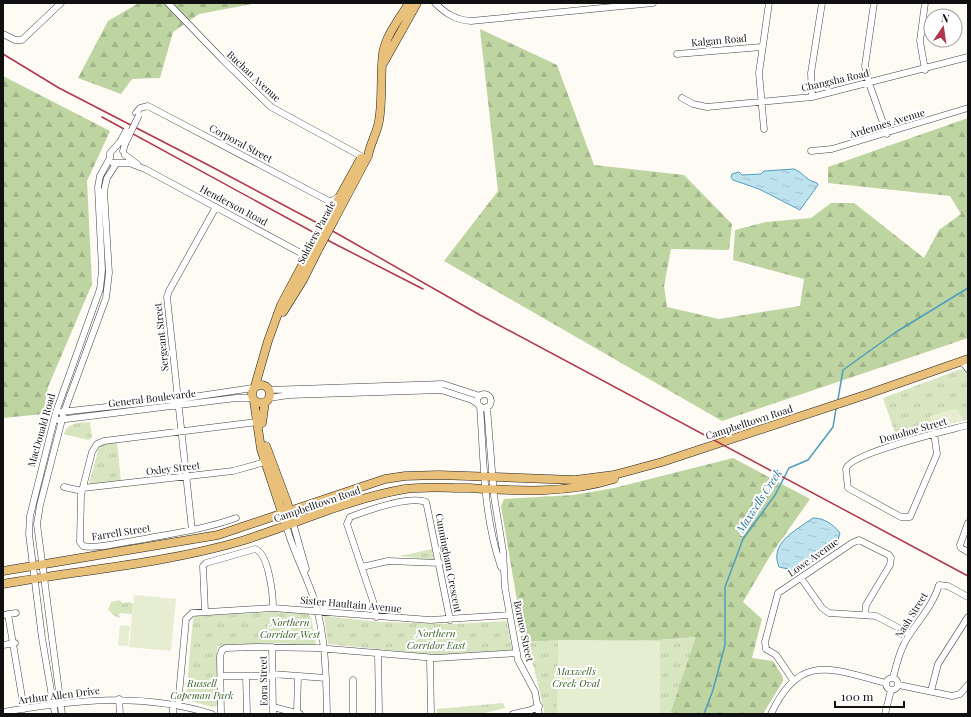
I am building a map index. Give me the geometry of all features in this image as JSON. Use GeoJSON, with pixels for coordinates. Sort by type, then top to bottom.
{"type":"FeatureCollection","features":[{"type":"Feature","properties":{"kind":"main road","name":"Soldiers Parade"},"geometry":{"type":"LineString","coordinates":[[331,217],[368,156],[370,146],[376,133],[379,116],[384,48],[414,4]]}},
{"type":"Feature","properties":{"kind":"main road","name":"Soldiers Parade"},"geometry":{"type":"LineString","coordinates":[[254,387],[274,324],[282,305],[316,247],[340,195],[362,156],[370,146]]}},
{"type":"Feature","properties":{"kind":"main road","name":"Campbelltown Road"},"geometry":{"type":"LineString","coordinates":[[3,584],[200,552],[238,542],[371,496],[406,489],[429,487],[539,491],[571,489],[595,485],[639,469],[866,395],[893,389],[967,364]]}},
{"type":"Feature","properties":{"kind":"main road","name":"Soldiers Parade"},"geometry":{"type":"LineString","coordinates":[[262,365],[267,394],[262,421],[264,441],[286,511]]}},
{"type":"Feature","properties":{"kind":"main road"},"geometry":{"type":"LineString","coordinates":[[254,400],[260,403],[267,394],[261,384],[254,387],[251,394],[254,400],[265,462],[286,511],[289,524]]}},
{"type":"Feature","properties":{"kind":"main road"},"geometry":{"type":"LineString","coordinates":[[264,441],[263,446],[267,458],[265,462]]}},
{"type":"Feature","properties":{"kind":"main road","name":"Campbelltown Road"},"geometry":{"type":"LineString","coordinates":[[3,571],[218,535],[385,479],[420,475],[575,480],[614,475],[639,469]]}},
{"type":"Feature","properties":{"kind":"street"},"geometry":{"type":"LineString","coordinates":[[3,34],[15,40],[22,40],[61,3]]}},
{"type":"Feature","properties":{"kind":"street","name":"Buchan Avenue"},"geometry":{"type":"LineString","coordinates":[[168,3],[271,106],[362,156]]}},
{"type":"Feature","properties":{"kind":"street"},"geometry":{"type":"LineString","coordinates":[[435,3],[449,16],[456,19],[472,21],[653,3]]}},
{"type":"Feature","properties":{"kind":"street"},"geometry":{"type":"LineString","coordinates":[[764,129],[759,73],[769,3]]}},
{"type":"Feature","properties":{"kind":"street"},"geometry":{"type":"LineString","coordinates":[[812,97],[811,73],[822,3]]}},
{"type":"Feature","properties":{"kind":"street"},"geometry":{"type":"LineString","coordinates":[[874,3],[865,55],[865,71],[887,134]]}},
{"type":"Feature","properties":{"kind":"street"},"geometry":{"type":"LineString","coordinates":[[925,3],[920,41],[926,70]]}},
{"type":"Feature","properties":{"kind":"street","name":"Kalgan Road"},"geometry":{"type":"LineString","coordinates":[[677,54],[762,47]]}},
{"type":"Feature","properties":{"kind":"street","name":"Changsha Road"},"geometry":{"type":"LineString","coordinates":[[682,98],[700,107],[812,97],[926,70],[968,57]]}},
{"type":"Feature","properties":{"kind":"street","name":"Corporal Street"},"geometry":{"type":"LineString","coordinates":[[123,148],[137,114],[143,106],[153,107],[329,201]]}},
{"type":"Feature","properties":{"kind":"street","name":"Ardennes Avenue"},"geometry":{"type":"LineString","coordinates":[[811,151],[832,149],[887,134],[968,108]]}},
{"type":"Feature","properties":{"kind":"street"},"geometry":{"type":"LineString","coordinates":[[123,148],[124,159],[118,164],[110,158],[110,153],[115,149],[123,148]]}},
{"type":"Feature","properties":{"kind":"street","name":"Henderson Road"},"geometry":{"type":"LineString","coordinates":[[123,148],[145,169]]}},
{"type":"Feature","properties":{"kind":"street","name":"MacDonald Road"},"geometry":{"type":"LineString","coordinates":[[62,714],[39,578],[33,566],[29,534],[30,516],[53,420],[99,296],[102,270],[98,187],[100,176],[110,158]]}},
{"type":"Feature","properties":{"kind":"street","name":"Henderson Road"},"geometry":{"type":"LineString","coordinates":[[118,164],[129,163],[145,169],[310,258]]}},
{"type":"Feature","properties":{"kind":"street","name":"MacDonald Road"},"geometry":{"type":"LineString","coordinates":[[55,714],[45,656],[39,578],[42,565],[37,533],[38,516],[64,412],[106,298],[109,273],[104,191],[107,178],[118,164]]}},
{"type":"Feature","properties":{"kind":"street"},"geometry":{"type":"LineString","coordinates":[[331,217],[329,201],[334,200],[340,195]]}},
{"type":"Feature","properties":{"kind":"street","name":"Sergeant Street"},"geometry":{"type":"LineString","coordinates":[[192,530],[167,295],[216,207]]}},
{"type":"Feature","properties":{"kind":"street"},"geometry":{"type":"LineString","coordinates":[[99,296],[106,298]]}},
{"type":"Feature","properties":{"kind":"street"},"geometry":{"type":"LineString","coordinates":[[443,384],[480,396],[484,394],[490,398],[490,404],[487,407],[479,405],[472,400],[441,390],[289,395],[267,394],[364,387],[443,384]]}},
{"type":"Feature","properties":{"kind":"street"},"geometry":{"type":"LineString","coordinates":[[56,412],[143,403],[179,402],[254,387]]}},
{"type":"Feature","properties":{"kind":"street"},"geometry":{"type":"LineString","coordinates":[[364,387],[390,388],[391,391]]}},
{"type":"Feature","properties":{"kind":"street"},"geometry":{"type":"LineString","coordinates":[[479,405],[478,400],[480,396]]}},
{"type":"Feature","properties":{"kind":"street","name":"General Boulevarde"},"geometry":{"type":"LineString","coordinates":[[53,420],[179,402],[236,398],[249,398],[254,400]]}},
{"type":"Feature","properties":{"kind":"street","name":"Borneo Street"},"geometry":{"type":"LineString","coordinates":[[479,405],[484,456],[484,489],[496,552],[503,573],[517,653],[521,667],[536,692],[539,714]]}},
{"type":"Feature","properties":{"kind":"street","name":"Borneo Street"},"geometry":{"type":"LineString","coordinates":[[487,407],[492,477],[503,551],[503,573]]}},
{"type":"Feature","properties":{"kind":"street","name":"Farrell Street"},"geometry":{"type":"LineString","coordinates":[[236,518],[208,528],[124,542],[83,546],[80,538],[83,490],[92,452],[97,444],[104,441],[257,422]]}},
{"type":"Feature","properties":{"kind":"street","name":"Donohoe Street"},"geometry":{"type":"LineString","coordinates":[[934,433],[938,454],[910,517],[901,517],[850,490],[847,485],[846,469],[848,464],[896,444],[934,433],[968,425]]}},
{"type":"Feature","properties":{"kind":"street","name":"Oxley Street"},"geometry":{"type":"LineString","coordinates":[[64,487],[83,490],[233,471],[265,462]]}},
{"type":"Feature","properties":{"kind":"street","name":"Cunningham Crescent"},"geometry":{"type":"LineString","coordinates":[[376,617],[375,607],[347,524],[349,518],[379,507],[417,500],[424,501],[427,504],[440,563],[450,620]]}},
{"type":"Feature","properties":{"kind":"street"},"geometry":{"type":"LineString","coordinates":[[968,523],[960,545],[961,548],[968,552]]}},
{"type":"Feature","properties":{"kind":"street"},"geometry":{"type":"LineString","coordinates":[[289,524],[317,610],[324,649],[327,714]]}},
{"type":"Feature","properties":{"kind":"street","name":"Lowe Avenue"},"geometry":{"type":"LineString","coordinates":[[793,680],[776,655],[766,649],[765,642],[778,593],[856,540],[863,540],[889,555],[891,558],[890,564],[866,605],[865,615]]}},
{"type":"Feature","properties":{"kind":"street"},"geometry":{"type":"LineString","coordinates":[[205,612],[203,566],[206,563],[255,549],[261,554],[271,581],[273,591],[273,608]]}},
{"type":"Feature","properties":{"kind":"street"},"geometry":{"type":"LineString","coordinates":[[362,567],[388,560],[440,563]]}},
{"type":"Feature","properties":{"kind":"street"},"geometry":{"type":"LineString","coordinates":[[801,578],[822,608],[829,613],[876,616],[910,634]]}},
{"type":"Feature","properties":{"kind":"street","name":"Nash Street"},"geometry":{"type":"LineString","coordinates":[[894,678],[900,652],[931,603],[939,585],[948,586],[968,597]]}},
{"type":"Feature","properties":{"kind":"street","name":"Sister Haultain Avenue"},"geometry":{"type":"LineString","coordinates":[[175,704],[186,620],[190,614],[273,608],[317,610],[376,617],[450,620],[510,616]]}},
{"type":"Feature","properties":{"kind":"street"},"geometry":{"type":"LineString","coordinates":[[16,613],[6,615],[15,643],[25,710]]}},
{"type":"Feature","properties":{"kind":"street"},"geometry":{"type":"LineString","coordinates":[[932,691],[938,664],[968,617]]}},
{"type":"Feature","properties":{"kind":"street"},"geometry":{"type":"LineString","coordinates":[[3,645],[15,643]]}},
{"type":"Feature","properties":{"kind":"street"},"geometry":{"type":"LineString","coordinates":[[221,714],[220,654],[224,649],[272,647],[324,649],[430,658],[458,658],[517,653]]}},
{"type":"Feature","properties":{"kind":"street","name":"Eora Street"},"geometry":{"type":"LineString","coordinates":[[272,647],[273,714]]}},
{"type":"Feature","properties":{"kind":"street"},"geometry":{"type":"LineString","coordinates":[[378,653],[379,714]]}},
{"type":"Feature","properties":{"kind":"street"},"geometry":{"type":"LineString","coordinates":[[430,658],[431,714]]}},
{"type":"Feature","properties":{"kind":"street"},"geometry":{"type":"LineString","coordinates":[[771,714],[782,693],[793,680],[806,673],[821,669],[836,671],[886,683]]}},
{"type":"Feature","properties":{"kind":"street"},"geometry":{"type":"LineString","coordinates":[[221,676],[272,675],[326,678]]}},
{"type":"Feature","properties":{"kind":"street"},"geometry":{"type":"LineString","coordinates":[[246,676],[247,714]]}},
{"type":"Feature","properties":{"kind":"street"},"geometry":{"type":"LineString","coordinates":[[273,706],[298,714],[298,676]]}},
{"type":"Feature","properties":{"kind":"street"},"geometry":{"type":"LineString","coordinates":[[886,683],[889,679],[894,678],[897,680],[899,685]]}},
{"type":"Feature","properties":{"kind":"street"},"geometry":{"type":"LineString","coordinates":[[353,680],[353,714]]}},
{"type":"Feature","properties":{"kind":"street"},"geometry":{"type":"LineString","coordinates":[[886,683],[888,688],[891,690]]}},
{"type":"Feature","properties":{"kind":"street"},"geometry":{"type":"LineString","coordinates":[[899,685],[956,696],[964,692],[968,685]]}},
{"type":"Feature","properties":{"kind":"street"},"geometry":{"type":"LineString","coordinates":[[891,690],[897,689],[899,685]]}},
{"type":"Feature","properties":{"kind":"street"},"geometry":{"type":"LineString","coordinates":[[885,714],[891,690]]}},
{"type":"Feature","properties":{"kind":"street"},"geometry":{"type":"LineString","coordinates":[[119,699],[120,714]]}},
{"type":"Feature","properties":{"kind":"street","name":"Arthur Allen Drive"},"geometry":{"type":"LineString","coordinates":[[3,712],[25,710],[61,702],[119,699],[175,704],[212,714]]}},
{"type":"Feature","properties":{"kind":"street"},"geometry":{"type":"LineString","coordinates":[[173,714],[175,704]]}},
{"type":"Feature","properties":{"kind":"street"},"geometry":{"type":"LineString","coordinates":[[513,714],[531,710],[538,706]]}},
{"type":"Feature","properties":{"kind":"green space"},"geometry":{"type":"Polygon","coordinates":[[[139,3],[257,3],[199,14],[173,32],[160,78],[132,79],[121,94],[78,78],[108,21],[139,3]]]}},
{"type":"Feature","properties":{"kind":"green space"},"geometry":{"type":"Polygon","coordinates":[[[480,29],[557,65],[594,165],[684,175],[732,224],[729,250],[671,249],[664,286],[667,307],[719,319],[800,306],[804,279],[733,260],[735,230],[766,222],[811,218],[831,203],[854,203],[924,258],[939,230],[961,214],[950,196],[828,183],[828,167],[968,118],[968,338],[722,421],[444,261],[498,191],[480,29]]]}},
{"type":"Feature","properties":{"kind":"green space"},"geometry":{"type":"Polygon","coordinates":[[[3,76],[110,131],[87,181],[92,284],[48,387],[43,414],[3,418],[3,76]]]}},
{"type":"Feature","properties":{"kind":"green space"},"geometry":{"type":"Polygon","coordinates":[[[961,369],[965,370],[968,375],[968,420],[963,421],[960,414],[931,416],[933,428],[896,436],[883,398],[961,369]]]}},
{"type":"Feature","properties":{"kind":"green space"},"geometry":{"type":"Polygon","coordinates":[[[954,409],[958,410],[963,421],[933,428],[930,416],[954,409]]]}},
{"type":"Feature","properties":{"kind":"green space"},"geometry":{"type":"Polygon","coordinates":[[[90,422],[92,438],[88,440],[64,434],[71,425],[90,422]]]}},
{"type":"Feature","properties":{"kind":"green space"},"geometry":{"type":"Polygon","coordinates":[[[117,442],[121,481],[89,484],[99,447],[103,444],[117,442]]]}},
{"type":"Feature","properties":{"kind":"green space"},"geometry":{"type":"Polygon","coordinates":[[[733,458],[810,499],[770,556],[743,602],[762,619],[752,658],[773,661],[783,677],[783,681],[763,714],[670,714],[695,637],[631,641],[524,642],[501,506],[504,499],[573,495],[614,488],[733,458]]]}},
{"type":"Feature","properties":{"kind":"green space"},"geometry":{"type":"Polygon","coordinates":[[[432,549],[434,560],[400,556],[432,549]]]}},
{"type":"Feature","properties":{"kind":"green space"},"geometry":{"type":"Polygon","coordinates":[[[134,595],[176,599],[171,651],[129,647],[134,595]]]}},
{"type":"Feature","properties":{"kind":"green space"},"geometry":{"type":"Polygon","coordinates":[[[120,600],[122,603],[130,602],[133,604],[132,614],[119,613],[120,618],[116,617],[108,610],[111,602],[120,600]]]}},
{"type":"Feature","properties":{"kind":"green space","name":"Northern Corridor West"},"geometry":{"type":"Polygon","coordinates":[[[274,612],[308,614],[311,617],[316,643],[314,645],[275,643],[217,646],[218,705],[212,707],[187,700],[193,619],[195,616],[274,612]]]}},
{"type":"Feature","properties":{"kind":"green space","name":"Northern Corridor East"},"geometry":{"type":"Polygon","coordinates":[[[324,616],[380,622],[453,624],[507,621],[512,650],[435,655],[328,644],[324,616]]]}},
{"type":"Feature","properties":{"kind":"green space"},"geometry":{"type":"Polygon","coordinates":[[[120,625],[130,626],[128,646],[118,645],[120,625]]]}},
{"type":"Feature","properties":{"kind":"green space","name":"Maxwells Creek Oval"},"geometry":{"type":"Polygon","coordinates":[[[696,637],[670,714],[545,714],[534,668],[524,642],[631,641],[696,637]]]}},
{"type":"Feature","properties":{"kind":"green space","name":"Maxwells Creek Oval"},"geometry":{"type":"Polygon","coordinates":[[[558,640],[660,641],[660,714],[557,714],[558,640]]]}},
{"type":"Feature","properties":{"kind":"green space"},"geometry":{"type":"Polygon","coordinates":[[[503,703],[505,708],[480,714],[437,714],[437,709],[503,703]]]}},
{"type":"Feature","properties":{"kind":"water"},"geometry":{"type":"Polygon","coordinates":[[[794,169],[818,185],[800,210],[759,189],[733,180],[731,177],[732,174],[739,172],[742,175],[761,174],[764,171],[794,169]]]}},
{"type":"Feature","properties":{"kind":"water"},"geometry":{"type":"Polygon","coordinates":[[[813,518],[825,520],[834,527],[840,533],[838,540],[793,570],[779,567],[777,559],[781,544],[792,533],[813,518]]]}},
{"type":"Feature","properties":{"kind":"waterway","name":"Maxwells Creek"},"geometry":{"type":"LineString","coordinates":[[838,399],[843,370],[896,332],[968,288]]}},
{"type":"Feature","properties":{"kind":"waterway","name":"Maxwells Creek"},"geometry":{"type":"LineString","coordinates":[[704,714],[713,690],[725,645],[725,587],[743,539],[775,495],[789,468],[808,460],[833,427],[836,409]]}},
{"type":"Feature","properties":{"kind":"railway"},"geometry":{"type":"LineString","coordinates":[[3,54],[59,88],[338,234],[480,315],[968,576]]}},
{"type":"Feature","properties":{"kind":"railway"},"geometry":{"type":"LineString","coordinates":[[102,117],[333,243],[423,289]]}},
{"type":"Feature","properties":{"kind":"park label","name":"Russell Copeman Park"},"geometry":{"type":"Point","coordinates":[202,688]}}]}
